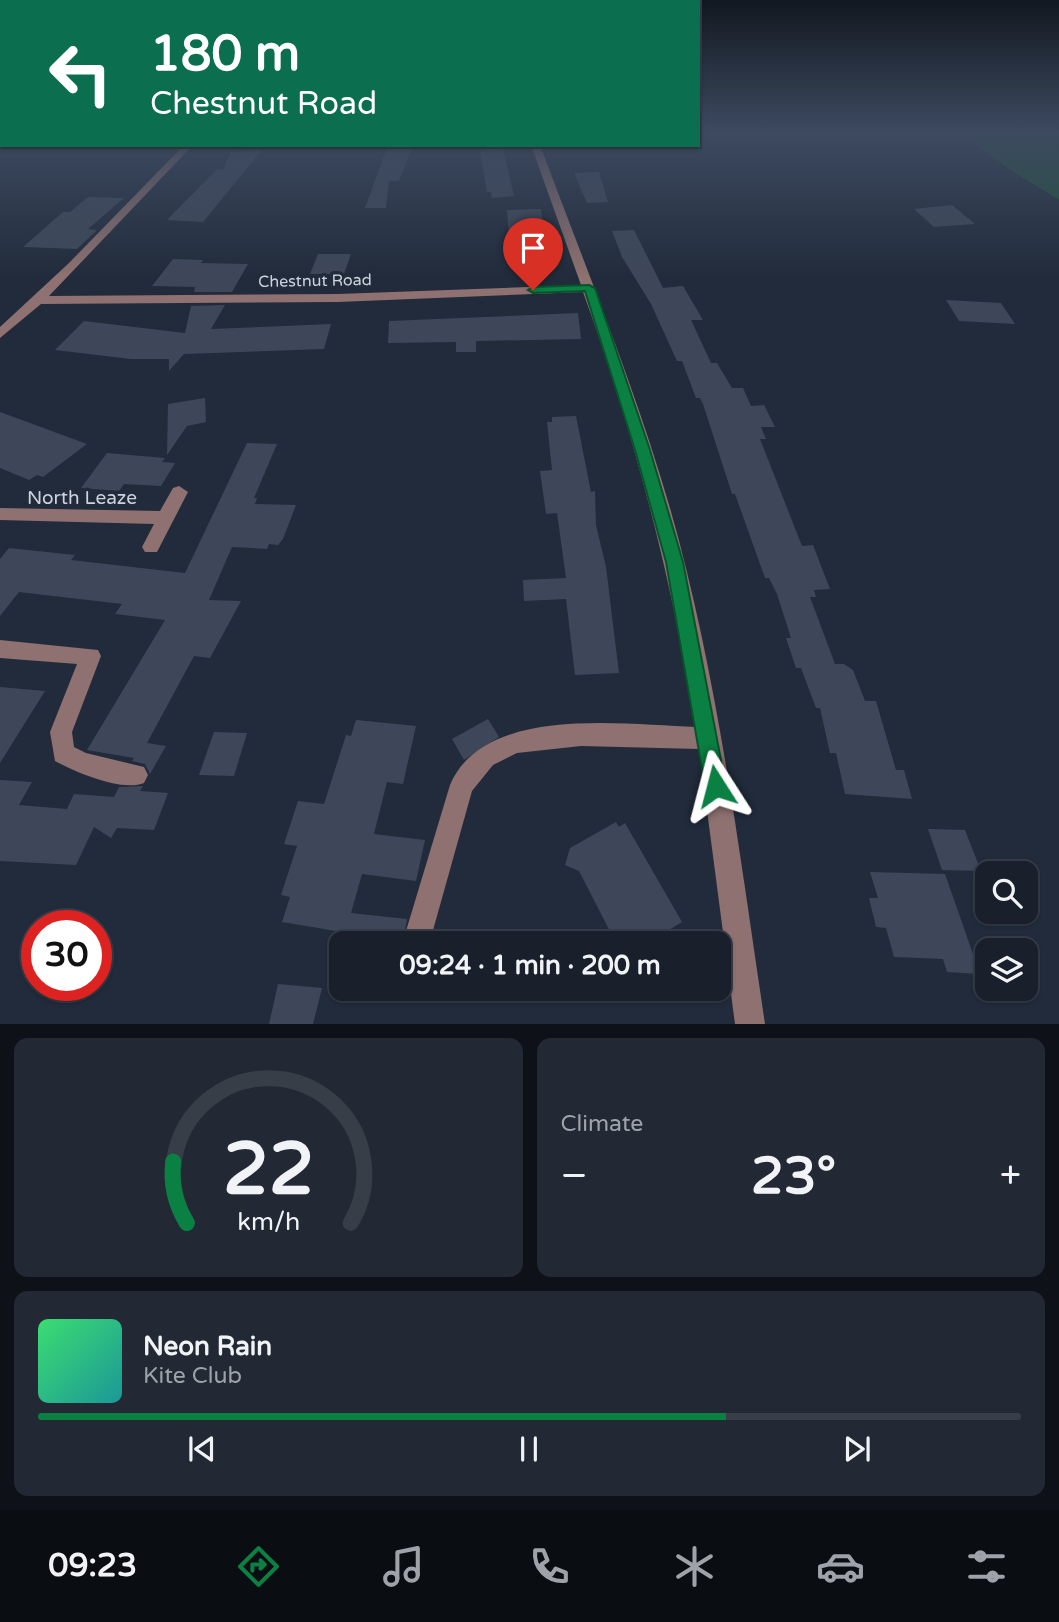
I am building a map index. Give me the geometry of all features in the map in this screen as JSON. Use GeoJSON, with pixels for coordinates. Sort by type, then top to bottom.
{"type":"FeatureCollection","features":[{"type":"Feature","properties":{"kind":"street"},"geometry":{"type":"LineString","coordinates":[[0,334],[41,300],[154,182]]}},
{"type":"Feature","properties":{"kind":"street"},"geometry":{"type":"LineString","coordinates":[[549,182],[589,288],[643,450],[675,562],[708,738],[750,1024]]}},
{"type":"Feature","properties":{"kind":"street","name":"Chestnut Road"},"geometry":{"type":"LineString","coordinates":[[41,300],[338,298],[589,288]]}},
{"type":"Feature","properties":{"kind":"street","name":"North Leaze"},"geometry":{"type":"LineString","coordinates":[[150,547],[179,492]]}},
{"type":"Feature","properties":{"kind":"street","name":"North Leaze"},"geometry":{"type":"LineString","coordinates":[[0,514],[164,518]]}},
{"type":"Feature","properties":{"kind":"street"},"geometry":{"type":"LineString","coordinates":[[0,649],[91,656],[61,733],[63,753],[83,764],[136,775]]}},
{"type":"Feature","properties":{"kind":"street"},"geometry":{"type":"LineString","coordinates":[[420,931],[462,785],[485,757],[514,743],[581,735],[708,738]]}},
{"type":"Feature","properties":{"kind":"green space"},"geometry":{"type":"Polygon","coordinates":[[[1030,182],[1059,182],[1059,200],[1030,182]]]}},
{"type":"Feature","properties":{"kind":"building"},"geometry":{"type":"Polygon","coordinates":[[[204,182],[236,182],[203,222],[167,220],[204,182]]]}},
{"type":"Feature","properties":{"kind":"building"},"geometry":{"type":"Polygon","coordinates":[[[375,182],[389,182],[386,208],[365,208],[375,182]]]}},
{"type":"Feature","properties":{"kind":"building"},"geometry":{"type":"Polygon","coordinates":[[[485,182],[511,182],[514,196],[492,198],[491,192],[487,192],[485,182]]]}},
{"type":"Feature","properties":{"kind":"building"},"geometry":{"type":"Polygon","coordinates":[[[578,182],[602,182],[608,202],[587,203],[578,182]]]}},
{"type":"Feature","properties":{"kind":"building"},"geometry":{"type":"Polygon","coordinates":[[[88,197],[124,198],[88,229],[97,230],[77,249],[23,247],[63,212],[70,212],[88,197]]]}},
{"type":"Feature","properties":{"kind":"building"},"geometry":{"type":"Polygon","coordinates":[[[952,205],[975,224],[934,227],[914,209],[952,205]]]}},
{"type":"Feature","properties":{"kind":"building"},"geometry":{"type":"Polygon","coordinates":[[[541,209],[549,264],[511,266],[507,210],[541,209]]]}},
{"type":"Feature","properties":{"kind":"building"},"geometry":{"type":"Polygon","coordinates":[[[634,230],[663,288],[683,286],[703,320],[691,320],[711,363],[717,363],[732,388],[743,388],[751,406],[764,405],[775,427],[761,427],[766,439],[760,439],[802,546],[813,545],[830,589],[814,590],[816,597],[810,597],[835,664],[844,664],[853,670],[865,701],[876,701],[896,770],[904,770],[912,799],[845,794],[836,753],[830,753],[820,708],[816,708],[801,668],[796,668],[786,638],[791,638],[777,594],[769,578],[765,578],[735,494],[732,494],[703,404],[700,398],[696,398],[682,361],[677,361],[651,304],[622,257],[612,231],[634,230]]]}},
{"type":"Feature","properties":{"kind":"building"},"geometry":{"type":"Polygon","coordinates":[[[318,254],[351,254],[344,274],[310,274],[318,254]]]}},
{"type":"Feature","properties":{"kind":"building"},"geometry":{"type":"Polygon","coordinates":[[[173,259],[203,260],[201,263],[248,264],[232,292],[194,292],[195,287],[152,286],[173,259]]]}},
{"type":"Feature","properties":{"kind":"building"},"geometry":{"type":"Polygon","coordinates":[[[946,300],[1001,303],[1015,324],[959,321],[946,300]]]}},
{"type":"Feature","properties":{"kind":"building"},"geometry":{"type":"Polygon","coordinates":[[[225,305],[211,329],[331,324],[324,349],[184,354],[169,371],[169,359],[131,359],[55,350],[84,321],[185,333],[191,306],[225,305]]]}},
{"type":"Feature","properties":{"kind":"building"},"geometry":{"type":"Polygon","coordinates":[[[578,313],[581,339],[476,341],[476,352],[456,352],[456,342],[388,343],[389,321],[578,313]]]}},
{"type":"Feature","properties":{"kind":"building"},"geometry":{"type":"Polygon","coordinates":[[[205,398],[206,422],[187,426],[167,455],[168,404],[205,398]]]}},
{"type":"Feature","properties":{"kind":"building"},"geometry":{"type":"Polygon","coordinates":[[[0,412],[87,444],[43,477],[37,475],[29,480],[0,468],[0,412]]]}},
{"type":"Feature","properties":{"kind":"building"},"geometry":{"type":"Polygon","coordinates":[[[576,416],[591,492],[595,491],[596,525],[606,567],[619,673],[575,675],[566,599],[524,601],[523,580],[566,578],[557,513],[546,514],[540,471],[552,470],[547,422],[552,422],[552,417],[576,416]]]}},
{"type":"Feature","properties":{"kind":"building"},"geometry":{"type":"Polygon","coordinates":[[[247,443],[277,444],[254,498],[257,498],[255,504],[296,505],[283,539],[278,545],[269,544],[267,549],[232,547],[209,600],[241,601],[210,658],[194,656],[147,743],[166,746],[150,774],[145,764],[132,761],[134,758],[87,750],[165,620],[115,614],[122,604],[19,592],[0,616],[0,559],[9,548],[75,555],[71,560],[185,573],[247,443]]]}},
{"type":"Feature","properties":{"kind":"building"},"geometry":{"type":"Polygon","coordinates":[[[107,453],[165,458],[162,462],[175,463],[161,486],[124,484],[119,491],[81,488],[107,453]]]}},
{"type":"Feature","properties":{"kind":"building"},"geometry":{"type":"Polygon","coordinates":[[[0,687],[45,691],[0,763],[0,687]]]}},
{"type":"Feature","properties":{"kind":"building"},"geometry":{"type":"Polygon","coordinates":[[[488,719],[499,737],[464,760],[452,739],[488,719]]]}},
{"type":"Feature","properties":{"kind":"building"},"geometry":{"type":"Polygon","coordinates":[[[356,720],[416,726],[403,784],[387,782],[374,834],[425,840],[416,881],[362,874],[351,913],[407,919],[405,931],[336,931],[282,922],[290,897],[281,895],[297,846],[284,844],[298,801],[324,804],[346,735],[351,736],[356,720]]]}},
{"type":"Feature","properties":{"kind":"building"},"geometry":{"type":"Polygon","coordinates":[[[214,732],[247,733],[234,776],[199,775],[214,732]]]}},
{"type":"Feature","properties":{"kind":"building"},"geometry":{"type":"Polygon","coordinates":[[[0,780],[32,782],[19,805],[67,809],[74,794],[114,797],[119,787],[143,786],[140,791],[168,793],[154,830],[117,828],[111,838],[94,827],[76,865],[0,861],[0,780]]]}},
{"type":"Feature","properties":{"kind":"building"},"geometry":{"type":"Polygon","coordinates":[[[616,822],[619,827],[625,823],[682,922],[667,931],[610,931],[579,871],[565,865],[570,848],[616,822]]]}},
{"type":"Feature","properties":{"kind":"building"},"geometry":{"type":"Polygon","coordinates":[[[928,829],[965,830],[977,861],[975,871],[942,870],[928,829]]]}},
{"type":"Feature","properties":{"kind":"building"},"geometry":{"type":"Polygon","coordinates":[[[870,872],[945,874],[975,960],[975,974],[947,972],[943,959],[894,957],[886,928],[876,927],[869,898],[878,898],[870,872]]]}},
{"type":"Feature","properties":{"kind":"building"},"geometry":{"type":"Polygon","coordinates":[[[278,984],[322,988],[313,1024],[269,1024],[278,984]]]}},
{"type":"Feature","properties":{"kind":"route"},"geometry":{"type":"LineString","coordinates":[[533,290],[589,288],[643,450],[675,562],[716,786]]}}]}
